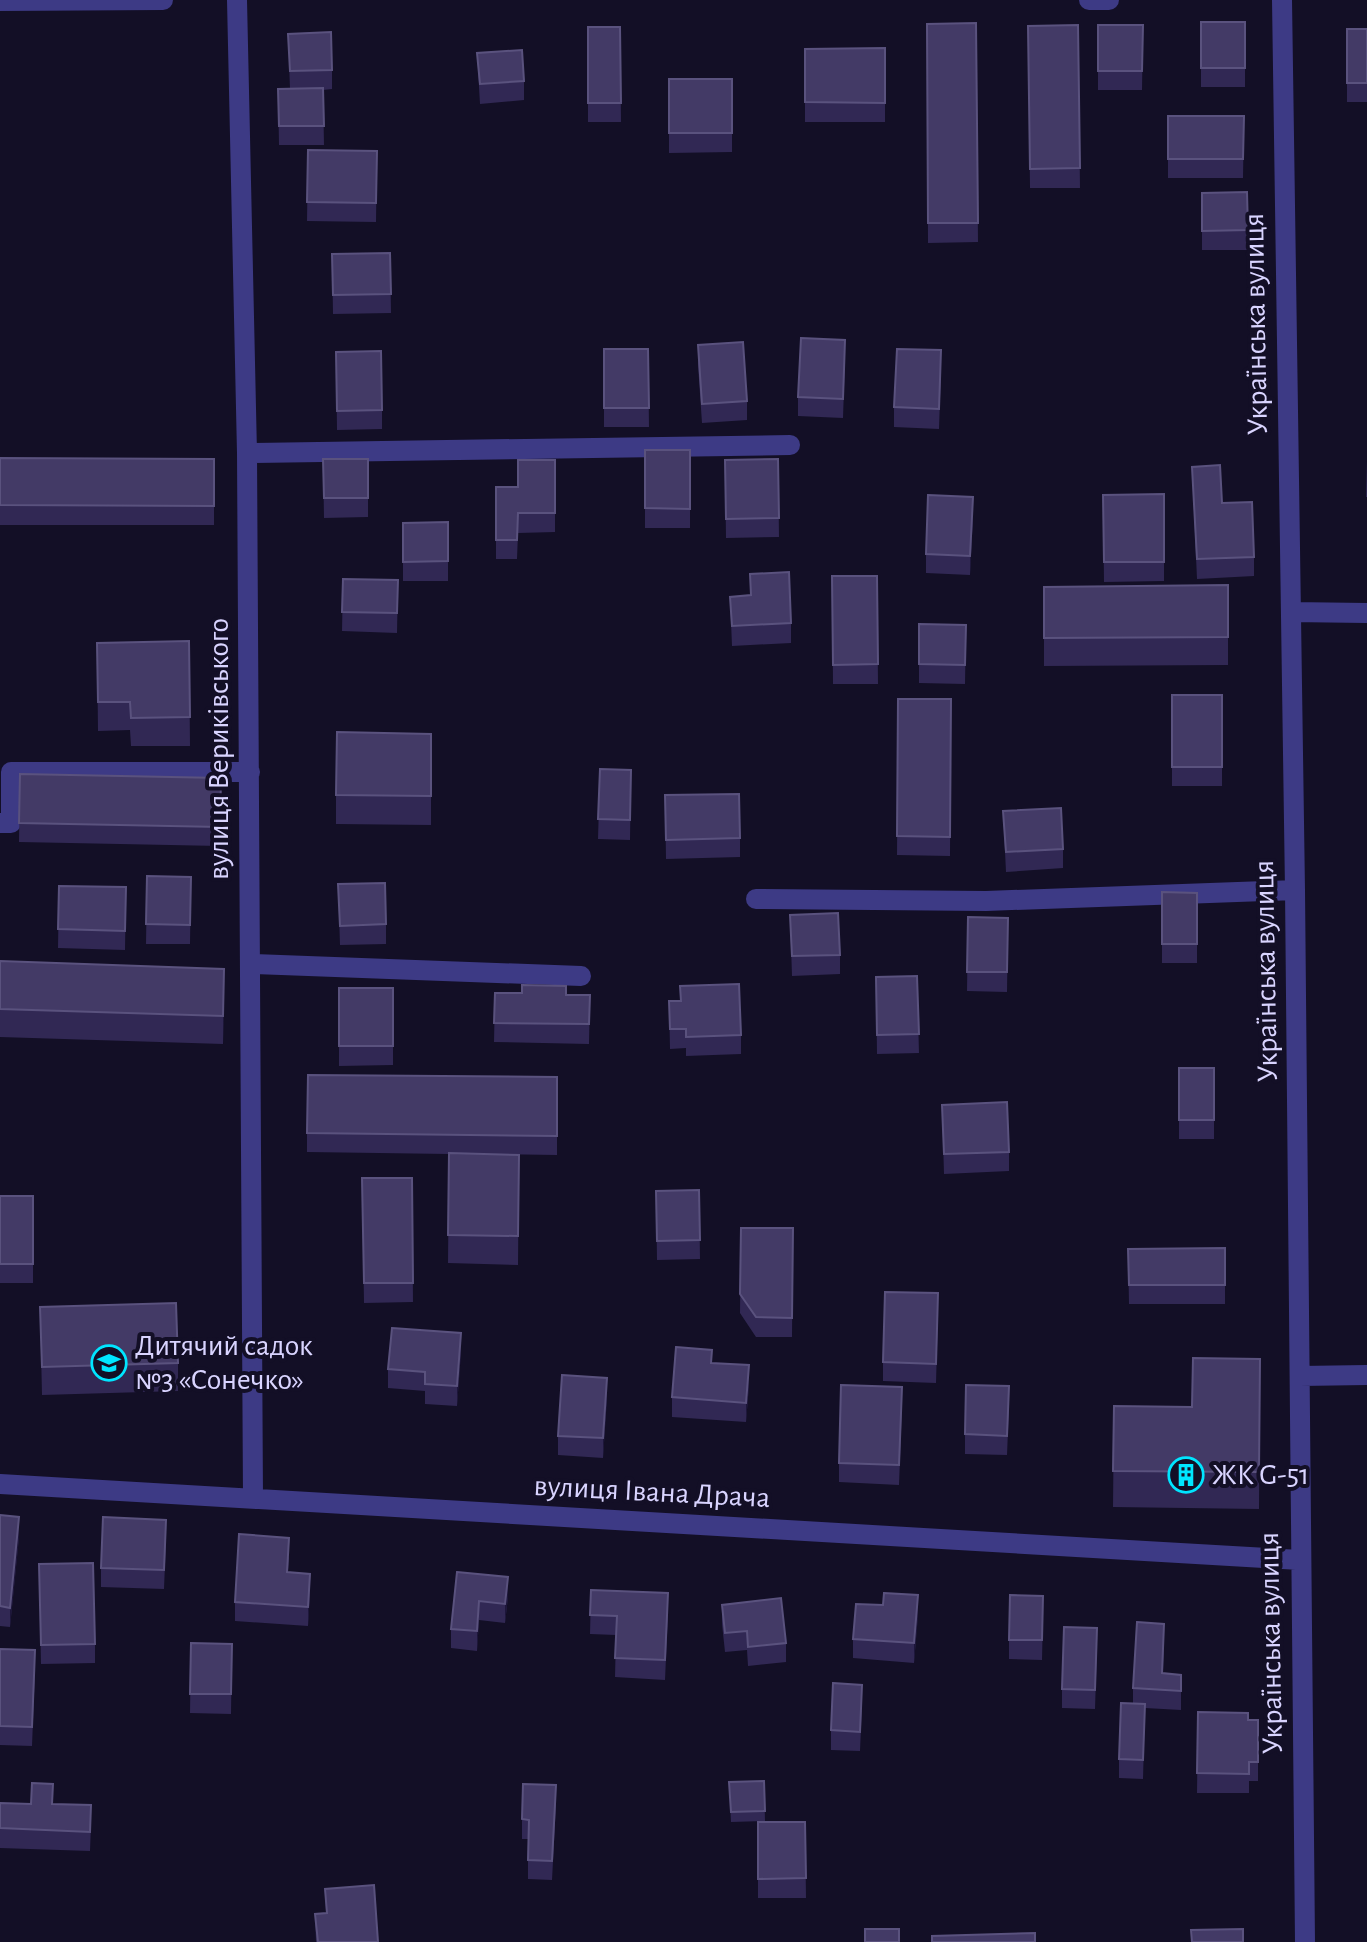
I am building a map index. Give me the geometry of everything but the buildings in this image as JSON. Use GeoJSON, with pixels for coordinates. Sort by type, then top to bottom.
{"type":"FeatureCollection","features":[{"type":"Feature","properties":{"kind":"street"},"geometry":{"type":"LineString","coordinates":[[0,1],[163,0]]}},
{"type":"Feature","properties":{"kind":"street","name":"вулиця Вериківського"},"geometry":{"type":"LineString","coordinates":[[237,0],[247,453],[253,1499]]}},
{"type":"Feature","properties":{"kind":"street"},"geometry":{"type":"LineString","coordinates":[[1089,0],[1109,0]]}},
{"type":"Feature","properties":{"kind":"street","name":"Українська вулиця"},"geometry":{"type":"LineString","coordinates":[[1282,0],[1295,890],[1305,1942]]}},
{"type":"Feature","properties":{"kind":"street"},"geometry":{"type":"LineString","coordinates":[[247,453],[790,445]]}},
{"type":"Feature","properties":{"kind":"street"},"geometry":{"type":"LineString","coordinates":[[1291,612],[1367,613]]}},
{"type":"Feature","properties":{"kind":"street"},"geometry":{"type":"LineString","coordinates":[[0,823],[11,823],[11,772],[250,772]]}},
{"type":"Feature","properties":{"kind":"street"},"geometry":{"type":"LineString","coordinates":[[756,899],[986,901],[1295,890]]}},
{"type":"Feature","properties":{"kind":"street"},"geometry":{"type":"LineString","coordinates":[[251,964],[581,976]]}},
{"type":"Feature","properties":{"kind":"street"},"geometry":{"type":"LineString","coordinates":[[1300,1376],[1367,1375]]}},
{"type":"Feature","properties":{"kind":"street","name":"вулиця Івана Драча"},"geometry":{"type":"LineString","coordinates":[[0,1484],[1300,1560]]}},
{"type":"Feature","properties":{"kind":"place","name":"Дитячий садок №3 «Сонечко»"},"geometry":{"type":"Point","coordinates":[109,1363]}},
{"type":"Feature","properties":{"kind":"place","name":"ЖК G-51"},"geometry":{"type":"Point","coordinates":[1186,1475]}}]}
